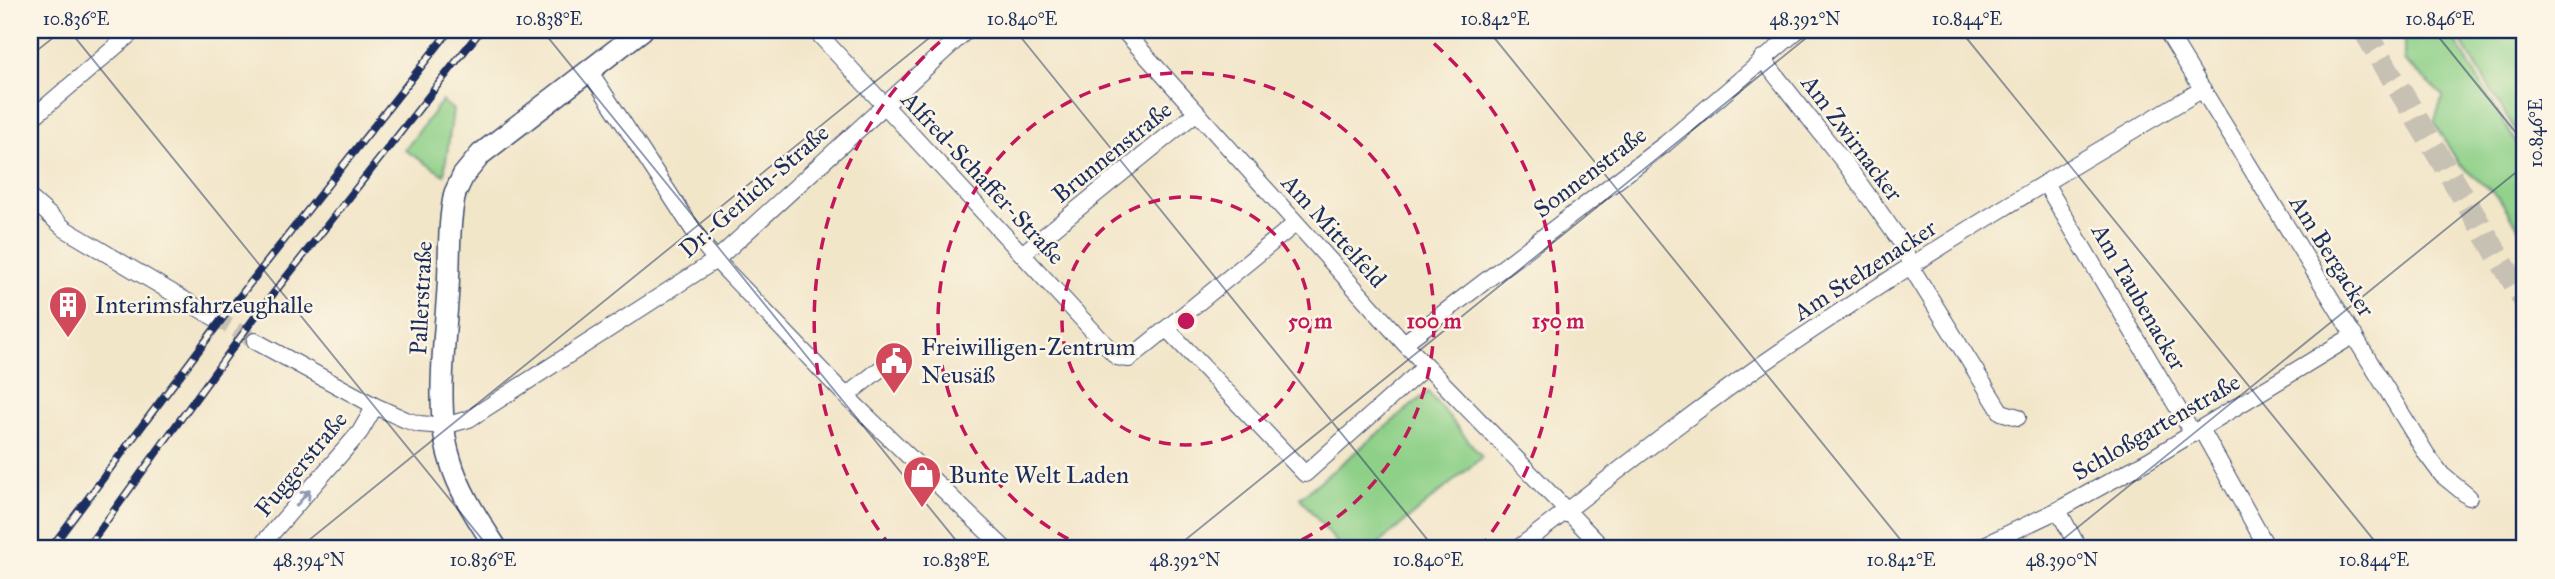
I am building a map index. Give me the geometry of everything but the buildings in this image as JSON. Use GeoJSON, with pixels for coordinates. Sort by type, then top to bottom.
{"type":"FeatureCollection","features":[{"type":"Feature","properties":{"kind":"street"},"geometry":{"type":"LineString","coordinates":[[30,120],[135,30]]}},
{"type":"Feature","properties":{"kind":"street"},"geometry":{"type":"LineString","coordinates":[[642,30],[590,72],[691,228],[716,260],[846,396],[1005,549]]}},
{"type":"Feature","properties":{"kind":"street","name":"Alfred-Schaffer-Straße"},"geometry":{"type":"LineString","coordinates":[[815,30],[1117,358],[1129,359],[1168,330]]}},
{"type":"Feature","properties":{"kind":"street","name":"Dr.-Gerlich-Straße"},"geometry":{"type":"LineString","coordinates":[[444,426],[484,412],[716,260],[967,30]]}},
{"type":"Feature","properties":{"kind":"street","name":"Am Mittelfeld"},"geometry":{"type":"LineString","coordinates":[[1123,30],[1295,225],[1404,343],[1604,549]]}},
{"type":"Feature","properties":{"kind":"street","name":"Sonnenstraße"},"geometry":{"type":"LineString","coordinates":[[1404,343],[1655,152],[1798,30]]}},
{"type":"Feature","properties":{"kind":"street","name":"Am Bergacker"},"geometry":{"type":"LineString","coordinates":[[2166,30],[2427,455],[2442,475],[2469,497]]}},
{"type":"Feature","properties":{"kind":"street","name":"Am Zwirnacker"},"geometry":{"type":"LineString","coordinates":[[1762,58],[1855,177],[1903,245],[1911,267],[2001,412],[2018,417]]}},
{"type":"Feature","properties":{"kind":"street","name":"Pallerstraße"},"geometry":{"type":"LineString","coordinates":[[497,549],[455,474],[446,442],[445,351],[453,203],[463,176],[481,154],[590,72]]}},
{"type":"Feature","properties":{"kind":"street","name":"Am Stelzenacker"},"geometry":{"type":"LineString","coordinates":[[1517,549],[1792,344],[2045,183],[2203,89]]}},
{"type":"Feature","properties":{"kind":"street","name":"Brunnenstraße"},"geometry":{"type":"LineString","coordinates":[[1023,254],[1197,112]]}},
{"type":"Feature","properties":{"kind":"street","name":"Am Taubenacker"},"geometry":{"type":"LineString","coordinates":[[2045,183],[2268,549]]}},
{"type":"Feature","properties":{"kind":"street"},"geometry":{"type":"LineString","coordinates":[[30,198],[65,229],[215,318]]}},
{"type":"Feature","properties":{"kind":"street"},"geometry":{"type":"LineString","coordinates":[[1295,225],[1168,330],[1305,474],[1426,366]]}},
{"type":"Feature","properties":{"kind":"street","name":"Schloßgartenstraße"},"geometry":{"type":"LineString","coordinates":[[1976,549],[2058,510],[2197,432],[2354,335]]}},
{"type":"Feature","properties":{"kind":"street"},"geometry":{"type":"LineString","coordinates":[[255,341],[375,407],[419,424],[444,426]]}},
{"type":"Feature","properties":{"kind":"street"},"geometry":{"type":"LineString","coordinates":[[846,396],[893,359]]}},
{"type":"Feature","properties":{"kind":"street","name":"Fuggerstraße"},"geometry":{"type":"LineString","coordinates":[[258,549],[360,432],[375,407]]}},
{"type":"Feature","properties":{"kind":"street"},"geometry":{"type":"LineString","coordinates":[[2058,510],[2079,549]]}},
{"type":"Feature","properties":{"kind":"green space"},"geometry":{"type":"Polygon","coordinates":[[[2404,30],[2449,30],[2525,158],[2525,237],[2499,198],[2459,164],[2434,123],[2443,96],[2404,60],[2404,30]]]}},
{"type":"Feature","properties":{"kind":"green space"},"geometry":{"type":"Polygon","coordinates":[[[2455,30],[2525,30],[2525,147],[2455,30]]]}},
{"type":"Feature","properties":{"kind":"green space"},"geometry":{"type":"Polygon","coordinates":[[[442,101],[453,110],[444,175],[405,150],[442,101]]]}},
{"type":"Feature","properties":{"kind":"green space"},"geometry":{"type":"Polygon","coordinates":[[[1428,392],[1482,457],[1372,549],[1342,549],[1300,498],[1428,392]]]}},
{"type":"Feature","properties":{"kind":"tunnel"},"geometry":{"type":"LineString","coordinates":[[2364,30],[2525,301]]}},
{"type":"Feature","properties":{"kind":"tunnel"},"geometry":{"type":"LineString","coordinates":[[215,318],[255,341]]}},
{"type":"Feature","properties":{"kind":"railway"},"geometry":{"type":"LineString","coordinates":[[50,549],[225,315],[450,30]]}},
{"type":"Feature","properties":{"kind":"railway"},"geometry":{"type":"LineString","coordinates":[[86,549],[255,317],[481,30]]}},
{"type":"Feature","properties":{"kind":"place","name":"Interimsfahrzeughalle"},"geometry":{"type":"Point","coordinates":[68,339]}},
{"type":"Feature","properties":{"kind":"place","name":"Freiwilligen-Zentrum Neusäß"},"geometry":{"type":"Point","coordinates":[894,395]}},
{"type":"Feature","properties":{"kind":"place","name":"Bunte Welt Laden"},"geometry":{"type":"Point","coordinates":[922,509]}}]}
